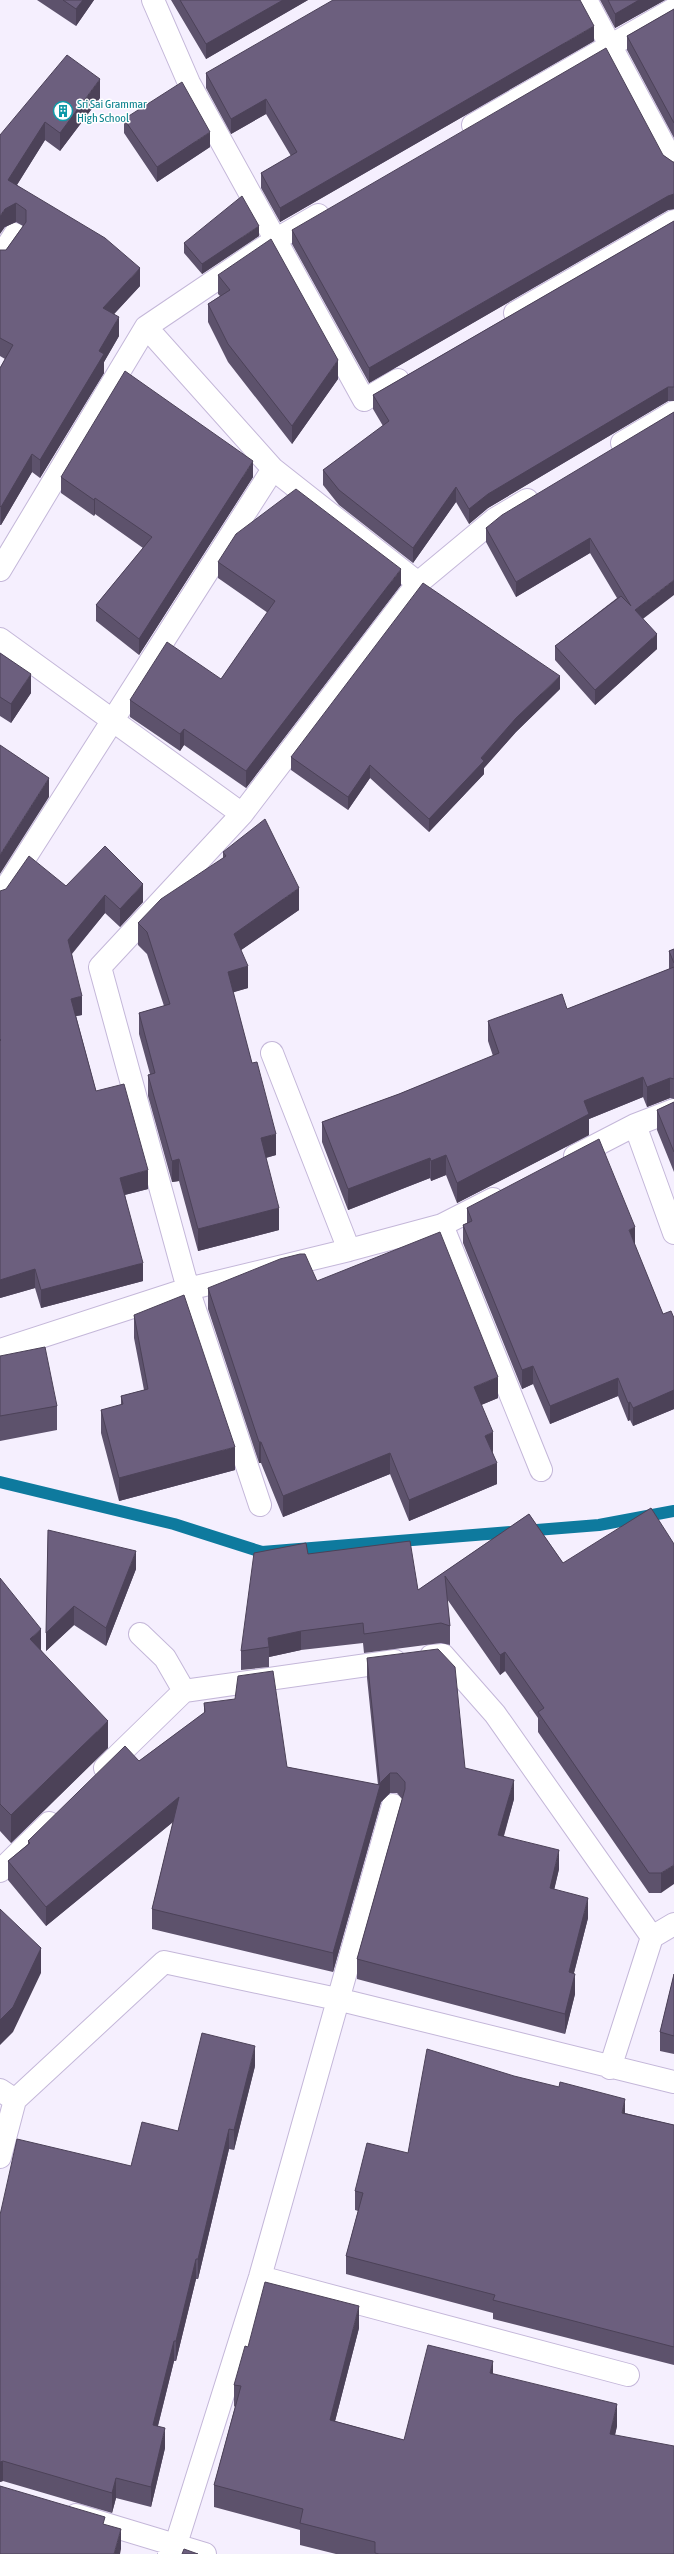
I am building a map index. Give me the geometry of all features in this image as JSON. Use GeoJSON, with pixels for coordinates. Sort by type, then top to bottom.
{"type":"FeatureCollection","features":[{"type":"Feature","properties":{"kind":"street"},"geometry":{"type":"LineString","coordinates":[[152,0],[189,84],[364,400],[419,368]]}},
{"type":"Feature","properties":{"kind":"street"},"geometry":{"type":"LineString","coordinates":[[586,0],[674,164]]}},
{"type":"Feature","properties":{"kind":"street"},"geometry":{"type":"LineString","coordinates":[[454,136],[674,9]]}},
{"type":"Feature","properties":{"kind":"street"},"geometry":{"type":"LineString","coordinates":[[189,84],[209,72]]}},
{"type":"Feature","properties":{"kind":"street"},"geometry":{"type":"LineString","coordinates":[[0,570],[146,327],[275,240],[337,204]]}},
{"type":"Feature","properties":{"kind":"street"},"geometry":{"type":"LineString","coordinates":[[495,324],[674,220]]}},
{"type":"Feature","properties":{"kind":"street"},"geometry":{"type":"LineString","coordinates":[[0,258],[15,234]]}},
{"type":"Feature","properties":{"kind":"street"},"geometry":{"type":"LineString","coordinates":[[146,327],[273,469],[418,583]]}},
{"type":"Feature","properties":{"kind":"street"},"geometry":{"type":"LineString","coordinates":[[608,452],[674,412]]}},
{"type":"Feature","properties":{"kind":"street"},"geometry":{"type":"LineString","coordinates":[[0,897],[112,718],[273,469]]}},
{"type":"Feature","properties":{"kind":"street"},"geometry":{"type":"LineString","coordinates":[[260,1505],[188,1289],[100,967],[242,814],[418,583],[495,519],[542,491]]}},
{"type":"Feature","properties":{"kind":"street"},"geometry":{"type":"LineString","coordinates":[[0,639],[112,718],[242,814]]}},
{"type":"Feature","properties":{"kind":"street"},"geometry":{"type":"LineString","coordinates":[[272,1054],[349,1250]]}},
{"type":"Feature","properties":{"kind":"street"},"geometry":{"type":"LineString","coordinates":[[559,1164],[635,1125],[674,1110]]}},
{"type":"Feature","properties":{"kind":"street"},"geometry":{"type":"LineString","coordinates":[[635,1125],[674,1233]]}},
{"type":"Feature","properties":{"kind":"street"},"geometry":{"type":"LineString","coordinates":[[0,1350],[188,1289],[349,1250],[442,1225],[511,1189]]}},
{"type":"Feature","properties":{"kind":"street"},"geometry":{"type":"LineString","coordinates":[[442,1225],[541,1470]]}},
{"type":"Feature","properties":{"kind":"street"},"geometry":{"type":"LineString","coordinates":[[140,1634],[165,1658],[184,1691]]}},
{"type":"Feature","properties":{"kind":"street"},"geometry":{"type":"LineString","coordinates":[[90,1784],[184,1691],[443,1655],[495,1714],[652,1937]]}},
{"type":"Feature","properties":{"kind":"street"},"geometry":{"type":"LineString","coordinates":[[172,2549],[260,2277],[336,2000],[393,1805]]}},
{"type":"Feature","properties":{"kind":"street"},"geometry":{"type":"LineString","coordinates":[[0,1871],[62,1811]]}},
{"type":"Feature","properties":{"kind":"street"},"geometry":{"type":"LineString","coordinates":[[610,2068],[652,1937],[674,1924]]}},
{"type":"Feature","properties":{"kind":"street"},"geometry":{"type":"LineString","coordinates":[[0,2157],[8,2095],[164,1962],[336,2000],[610,2068],[674,2082]]}},
{"type":"Feature","properties":{"kind":"street"},"geometry":{"type":"LineString","coordinates":[[260,2277],[628,2375]]}},
{"type":"Feature","properties":{"kind":"street"},"geometry":{"type":"LineString","coordinates":[[54,2509],[172,2549],[204,2554]]}},
{"type":"Feature","properties":{"kind":"building"},"geometry":{"type":"Polygon","coordinates":[[[63,0],[83,0],[76,9],[63,0]]]}},
{"type":"Feature","properties":{"kind":"building"},"geometry":{"type":"Polygon","coordinates":[[[180,0],[283,0],[206,44],[180,0]]]}},
{"type":"Feature","properties":{"kind":"building"},"geometry":{"type":"Polygon","coordinates":[[[333,0],[580,0],[594,26],[280,208],[261,173],[297,152],[266,99],[231,119],[206,73],[333,0]]]}},
{"type":"Feature","properties":{"kind":"building"},"geometry":{"type":"Polygon","coordinates":[[[608,0],[639,0],[615,14],[608,0]]]}},
{"type":"Feature","properties":{"kind":"building"},"geometry":{"type":"Polygon","coordinates":[[[674,9],[674,123],[627,36],[674,9]]]}},
{"type":"Feature","properties":{"kind":"building"},"geometry":{"type":"Polygon","coordinates":[[[606,48],[663,155],[674,162],[674,194],[668,196],[369,368],[292,230],[606,48]]]}},
{"type":"Feature","properties":{"kind":"building"},"geometry":{"type":"Polygon","coordinates":[[[67,55],[100,79],[60,133],[45,122],[8,180],[105,238],[140,268],[103,308],[119,317],[99,351],[104,354],[40,460],[32,454],[1,507],[0,368],[13,345],[0,338],[0,250],[6,250],[26,222],[26,210],[16,203],[5,209],[0,216],[0,135],[67,55]]]}},
{"type":"Feature","properties":{"kind":"building"},"geometry":{"type":"Polygon","coordinates":[[[182,82],[210,132],[157,167],[124,119],[182,82]]]}},
{"type":"Feature","properties":{"kind":"building"},"geometry":{"type":"Polygon","coordinates":[[[242,196],[259,226],[202,264],[184,243],[242,196]]]}},
{"type":"Feature","properties":{"kind":"building"},"geometry":{"type":"Polygon","coordinates":[[[674,221],[674,387],[668,387],[488,494],[469,509],[456,487],[413,548],[339,490],[323,470],[389,421],[373,395],[674,221]]]}},
{"type":"Feature","properties":{"kind":"building"},"geometry":{"type":"Polygon","coordinates":[[[271,239],[338,360],[292,426],[228,344],[208,304],[230,290],[218,275],[271,239]]]}},
{"type":"Feature","properties":{"kind":"building"},"geometry":{"type":"Polygon","coordinates":[[[125,371],[253,461],[139,639],[96,605],[152,537],[61,477],[125,371]]]}},
{"type":"Feature","properties":{"kind":"building"},"geometry":{"type":"Polygon","coordinates":[[[674,412],[674,580],[635,610],[657,634],[595,690],[555,646],[621,596],[631,606],[590,538],[516,582],[486,528],[502,515],[674,412]]]}},
{"type":"Feature","properties":{"kind":"building"},"geometry":{"type":"Polygon","coordinates":[[[296,489],[401,569],[246,771],[184,729],[180,734],[130,700],[167,642],[221,679],[275,601],[218,562],[236,534],[296,489]]]}},
{"type":"Feature","properties":{"kind":"building"},"geometry":{"type":"Polygon","coordinates":[[[423,583],[560,676],[516,718],[481,758],[484,761],[429,819],[370,765],[348,797],[291,757],[423,583]]]}},
{"type":"Feature","properties":{"kind":"building"},"geometry":{"type":"Polygon","coordinates":[[[0,653],[31,674],[11,704],[0,697],[0,653]]]}},
{"type":"Feature","properties":{"kind":"building"},"geometry":{"type":"Polygon","coordinates":[[[0,745],[49,778],[0,855],[0,745]]]}},
{"type":"Feature","properties":{"kind":"building"},"geometry":{"type":"Polygon","coordinates":[[[265,819],[299,888],[234,934],[248,966],[228,972],[252,1063],[257,1062],[276,1134],[261,1138],[279,1208],[198,1229],[179,1159],[172,1161],[148,1075],[155,1073],[139,1013],[170,1004],[147,932],[138,923],[161,899],[226,856],[223,852],[265,819]]]}},
{"type":"Feature","properties":{"kind":"building"},"geometry":{"type":"Polygon","coordinates":[[[105,846],[143,884],[120,909],[105,895],[68,940],[82,996],[71,999],[96,1091],[124,1084],[148,1170],[120,1178],[143,1263],[41,1290],[35,1269],[0,1280],[0,891],[6,889],[29,856],[66,886],[105,846]]]}},
{"type":"Feature","properties":{"kind":"building"},"geometry":{"type":"Polygon","coordinates":[[[674,949],[674,963],[669,951],[674,949]]]}},
{"type":"Feature","properties":{"kind":"building"},"geometry":{"type":"Polygon","coordinates":[[[674,967],[674,1079],[670,1078],[647,1087],[643,1077],[584,1101],[589,1114],[457,1183],[446,1155],[431,1161],[430,1158],[348,1189],[322,1122],[399,1094],[499,1053],[488,1021],[562,994],[567,1009],[674,967]]]}},
{"type":"Feature","properties":{"kind":"building"},"geometry":{"type":"Polygon","coordinates":[[[674,1102],[674,1152],[657,1110],[674,1102]]]}},
{"type":"Feature","properties":{"kind":"building"},"geometry":{"type":"Polygon","coordinates":[[[599,1139],[635,1227],[629,1230],[663,1314],[671,1311],[674,1318],[674,1390],[633,1408],[630,1402],[628,1403],[618,1378],[550,1406],[533,1366],[522,1370],[463,1225],[472,1221],[467,1208],[599,1139]]]}},
{"type":"Feature","properties":{"kind":"building"},"geometry":{"type":"Polygon","coordinates":[[[440,1232],[498,1377],[474,1387],[493,1432],[485,1436],[497,1463],[409,1500],[390,1453],[283,1496],[261,1442],[259,1442],[208,1288],[280,1259],[300,1254],[305,1254],[317,1281],[440,1232]]]}},
{"type":"Feature","properties":{"kind":"building"},"geometry":{"type":"Polygon","coordinates":[[[184,1295],[235,1447],[119,1478],[101,1410],[123,1404],[121,1396],[148,1389],[134,1315],[184,1295]]]}},
{"type":"Feature","properties":{"kind":"building"},"geometry":{"type":"Polygon","coordinates":[[[45,1347],[57,1406],[0,1416],[0,1356],[45,1347]]]}},
{"type":"Feature","properties":{"kind":"building"},"geometry":{"type":"Polygon","coordinates":[[[651,1508],[674,1544],[674,1865],[661,1873],[649,1873],[538,1712],[544,1708],[505,1652],[500,1655],[445,1576],[450,1626],[441,1623],[364,1634],[363,1623],[301,1631],[268,1638],[269,1647],[241,1651],[254,1553],[306,1543],[308,1554],[410,1541],[418,1590],[529,1514],[563,1563],[651,1508]]]}},
{"type":"Feature","properties":{"kind":"building"},"geometry":{"type":"Polygon","coordinates":[[[48,1530],[136,1551],[106,1628],[74,1606],[46,1633],[48,1530]]]}},
{"type":"Feature","properties":{"kind":"building"},"geometry":{"type":"Polygon","coordinates":[[[0,1578],[41,1629],[30,1639],[108,1721],[11,1815],[0,1804],[0,1578]]]}},
{"type":"Feature","properties":{"kind":"building"},"geometry":{"type":"Polygon","coordinates":[[[438,1649],[455,1667],[465,1768],[514,1780],[498,1835],[559,1850],[550,1888],[588,1898],[569,1972],[575,1974],[565,2014],[357,1959],[405,1789],[405,1782],[397,1773],[390,1773],[381,1782],[333,1953],[152,1909],[179,1797],[46,1907],[8,1861],[30,1843],[28,1841],[125,1746],[139,1761],[205,1712],[204,1703],[235,1699],[238,1676],[273,1671],[287,1767],[380,1785],[367,1658],[438,1649]]]}},
{"type":"Feature","properties":{"kind":"building"},"geometry":{"type":"Polygon","coordinates":[[[0,1909],[41,1948],[13,2007],[0,2020],[0,1909]]]}},
{"type":"Feature","properties":{"kind":"building"},"geometry":{"type":"Polygon","coordinates":[[[674,1974],[674,2036],[660,2032],[674,1974]]]}},
{"type":"Feature","properties":{"kind":"building"},"geometry":{"type":"Polygon","coordinates":[[[202,2033],[255,2046],[234,2130],[229,2129],[198,2259],[196,2259],[176,2341],[174,2341],[153,2425],[165,2428],[151,2487],[116,2478],[112,2493],[3,2461],[0,2462],[0,2215],[17,2139],[131,2166],[142,2122],[178,2131],[202,2033]]]}},
{"type":"Feature","properties":{"kind":"building"},"geometry":{"type":"Polygon","coordinates":[[[427,2049],[514,2076],[559,2087],[560,2082],[625,2099],[622,2113],[674,2125],[674,2347],[493,2300],[495,2295],[346,2256],[363,2193],[355,2191],[367,2143],[408,2153],[427,2049]]]}},
{"type":"Feature","properties":{"kind":"building"},"geometry":{"type":"Polygon","coordinates":[[[265,2282],[359,2306],[330,2420],[404,2440],[428,2345],[493,2361],[490,2373],[617,2404],[610,2434],[674,2446],[674,2554],[379,2554],[375,2553],[375,2542],[300,2523],[303,2509],[214,2485],[241,2386],[234,2385],[245,2346],[248,2347],[265,2282]]]}},
{"type":"Feature","properties":{"kind":"building"},"geometry":{"type":"Polygon","coordinates":[[[0,2486],[105,2517],[103,2524],[121,2529],[114,2554],[0,2554],[0,2486]]]}},
{"type":"Feature","properties":{"kind":"building"},"geometry":{"type":"Polygon","coordinates":[[[184,2549],[198,2554],[182,2554],[184,2549]]]}},
{"type":"Feature","properties":{"kind":"waterway"},"geometry":{"type":"LineString","coordinates":[[0,1482],[174,1524],[262,1552],[599,1525],[674,1511]]}},
{"type":"Feature","properties":{"kind":"place","name":"Sri Sai Grammar High School"},"geometry":{"type":"Point","coordinates":[63,111]}}]}
